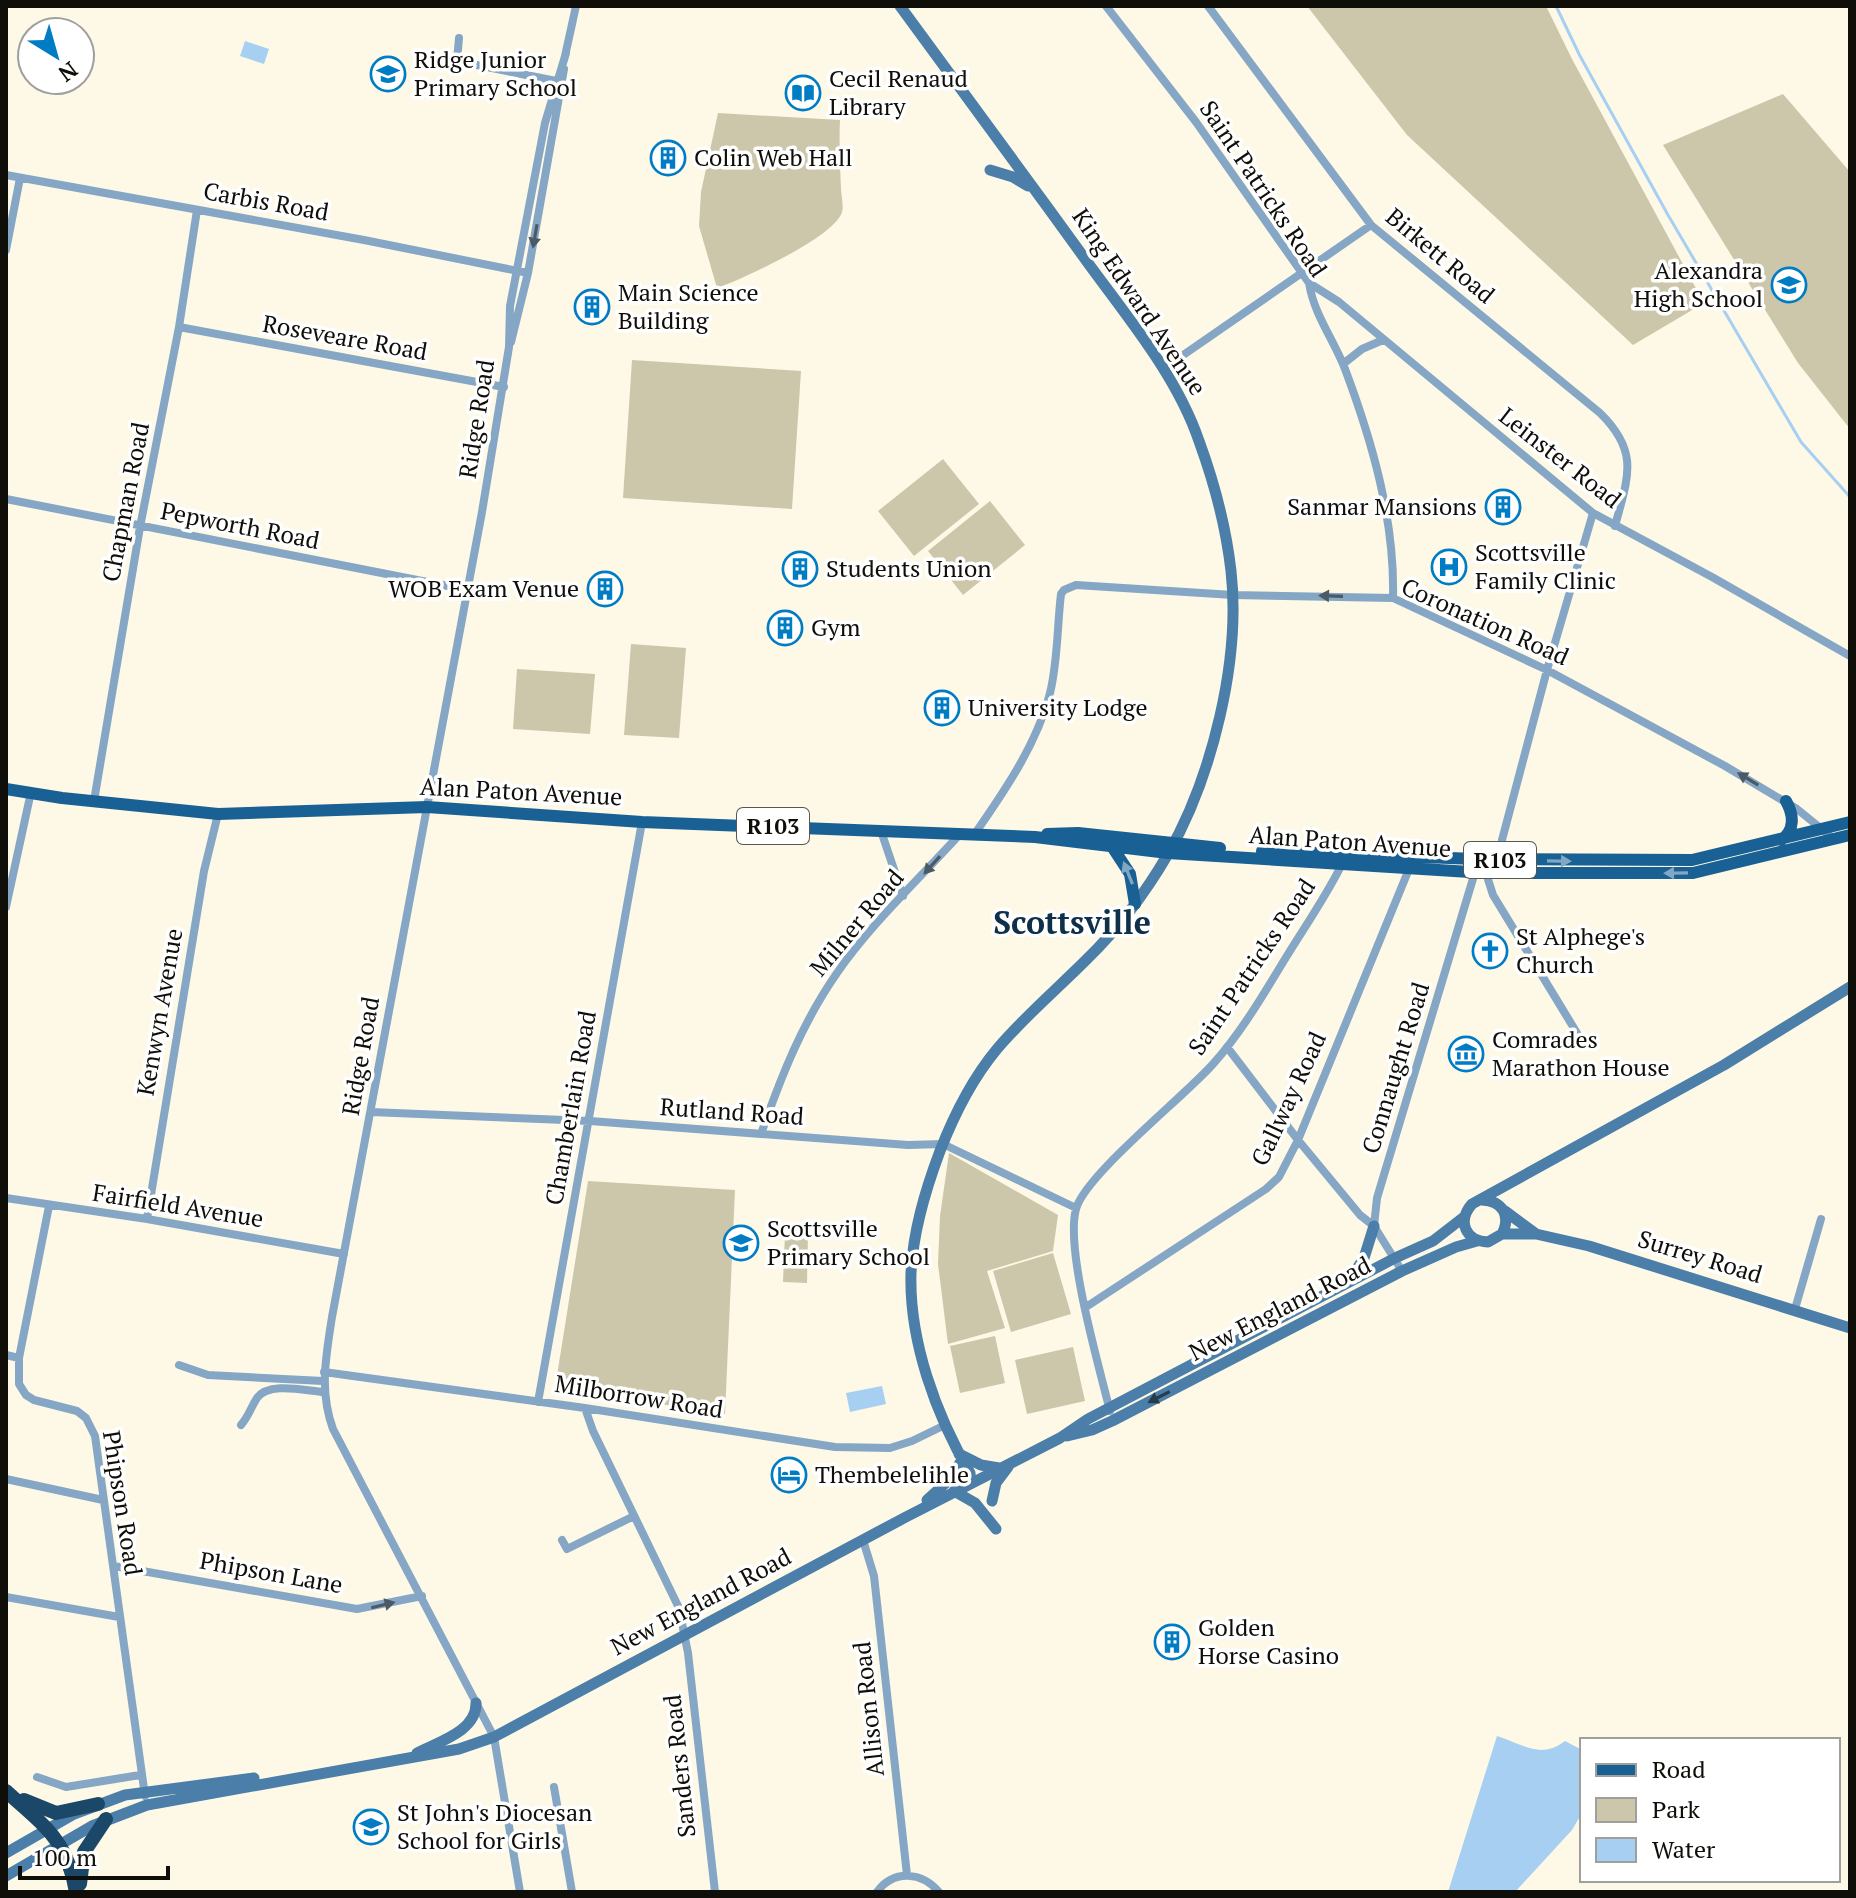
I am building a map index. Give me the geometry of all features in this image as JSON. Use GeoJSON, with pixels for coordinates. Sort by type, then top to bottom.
{"type":"FeatureCollection","features":[{"type":"Feature","properties":{"kind":"highway"},"geometry":{"type":"LineString","coordinates":[[6,1791],[50,1813],[98,1804]]}},
{"type":"Feature","properties":{"kind":"highway"},"geometry":{"type":"LineString","coordinates":[[6,1791],[60,1844],[69,1861],[78,1892]]}},
{"type":"Feature","properties":{"kind":"highway"},"geometry":{"type":"LineString","coordinates":[[78,1892],[84,1852],[106,1819]]}},
{"type":"Feature","properties":{"kind":"main road","name":"Alan Paton Avenue"},"geometry":{"type":"LineString","coordinates":[[6,789],[218,814],[427,807],[642,822],[1035,837],[1171,848],[1500,860],[1692,860],[1778,842],[1850,822]]}},
{"type":"Feature","properties":{"kind":"main road"},"geometry":{"type":"LineString","coordinates":[[1778,842],[1786,837],[1791,826],[1792,813],[1786,801]]}},
{"type":"Feature","properties":{"kind":"main road","name":"Alan Paton Avenue"},"geometry":{"type":"LineString","coordinates":[[1035,837],[1058,832],[1078,833],[1171,848],[1341,866],[1481,872],[1693,873],[1850,835]]}},
{"type":"Feature","properties":{"kind":"main road"},"geometry":{"type":"LineString","coordinates":[[1111,845],[1130,874],[1135,904]]}},
{"type":"Feature","properties":{"kind":"street","name":"Ridge Road"},"geometry":{"type":"LineString","coordinates":[[509,347],[521,309],[576,6]]}},
{"type":"Feature","properties":{"kind":"street","name":"King Edward Avenue"},"geometry":{"type":"LineString","coordinates":[[900,6],[1163,369],[1190,419],[1205,458],[1228,549],[1233,595],[1224,692],[1212,750],[1201,784],[1171,848],[1135,904],[1095,951],[988,1059],[957,1112],[930,1178],[920,1216],[911,1276],[918,1336],[945,1425],[973,1478]]}},
{"type":"Feature","properties":{"kind":"street","name":"Saint Patricks Road"},"geometry":{"type":"LineString","coordinates":[[1106,6],[1196,122],[1309,283],[1316,308],[1343,364],[1369,443],[1391,540],[1393,598]]}},
{"type":"Feature","properties":{"kind":"street","name":"Birkett Road"},"geometry":{"type":"LineString","coordinates":[[1208,6],[1371,225],[1600,413],[1620,435],[1627,453],[1627,474],[1615,526]]}},
{"type":"Feature","properties":{"kind":"street"},"geometry":{"type":"LineString","coordinates":[[459,38],[457,61],[556,81]]}},
{"type":"Feature","properties":{"kind":"street","name":"Ridge Road"},"geometry":{"type":"LineString","coordinates":[[520,1892],[494,1737],[333,1429],[326,1409],[324,1376],[504,387],[510,306],[556,81],[566,53]]}},
{"type":"Feature","properties":{"kind":"street"},"geometry":{"type":"LineString","coordinates":[[990,170],[1019,180],[1038,194]]}},
{"type":"Feature","properties":{"kind":"street","name":"Carbis Road"},"geometry":{"type":"LineString","coordinates":[[6,175],[528,273]]}},
{"type":"Feature","properties":{"kind":"street"},"geometry":{"type":"LineString","coordinates":[[6,250],[20,178]]}},
{"type":"Feature","properties":{"kind":"street","name":"Chapman Road"},"geometry":{"type":"LineString","coordinates":[[94,801],[197,210]]}},
{"type":"Feature","properties":{"kind":"street"},"geometry":{"type":"LineString","coordinates":[[1163,369],[1371,225]]}},
{"type":"Feature","properties":{"kind":"street","name":"Leinster Road"},"geometry":{"type":"LineString","coordinates":[[1309,283],[1339,302],[1593,513],[1850,656]]}},
{"type":"Feature","properties":{"kind":"street","name":"Roseveare Road"},"geometry":{"type":"LineString","coordinates":[[179,327],[504,387]]}},
{"type":"Feature","properties":{"kind":"street"},"geometry":{"type":"LineString","coordinates":[[1343,364],[1362,349],[1383,340]]}},
{"type":"Feature","properties":{"kind":"street","name":"Pepworth Road"},"geometry":{"type":"LineString","coordinates":[[6,499],[468,590]]}},
{"type":"Feature","properties":{"kind":"street"},"geometry":{"type":"LineString","coordinates":[[1500,860],[1502,840],[1547,670],[1593,513]]}},
{"type":"Feature","properties":{"kind":"street","name":"Coronation Road"},"geometry":{"type":"LineString","coordinates":[[974,835],[1002,794],[1044,715],[1056,657],[1061,594],[1076,585],[1233,595],[1393,598],[1547,670],[1715,760],[1786,801],[1834,839]]}},
{"type":"Feature","properties":{"kind":"street"},"geometry":{"type":"LineString","coordinates":[[6,907],[31,792]]}},
{"type":"Feature","properties":{"kind":"street","name":"Kenwyn Avenue"},"geometry":{"type":"LineString","coordinates":[[147,1219],[204,871],[218,814]]}},
{"type":"Feature","properties":{"kind":"street","name":"Chamberlain Road"},"geometry":{"type":"LineString","coordinates":[[538,1402],[642,822]]}},
{"type":"Feature","properties":{"kind":"street"},"geometry":{"type":"LineString","coordinates":[[881,831],[903,896]]}},
{"type":"Feature","properties":{"kind":"street","name":"Milner Road"},"geometry":{"type":"LineString","coordinates":[[761,1134],[783,1073],[818,1001],[839,970],[960,834]]}},
{"type":"Feature","properties":{"kind":"street","name":"Saint Patricks Road"},"geometry":{"type":"LineString","coordinates":[[1076,1208],[1100,1174],[1190,1089],[1227,1047],[1283,963],[1341,866]]}},
{"type":"Feature","properties":{"kind":"street","name":"Gallway Road"},"geometry":{"type":"LineString","coordinates":[[1086,1307],[1266,1189],[1279,1177],[1298,1140],[1409,869]]}},
{"type":"Feature","properties":{"kind":"street"},"geometry":{"type":"LineString","coordinates":[[1481,872],[1583,1043]]}},
{"type":"Feature","properties":{"kind":"street","name":"Connaught Road"},"geometry":{"type":"LineString","coordinates":[[1374,1226],[1377,1198],[1481,872]]}},
{"type":"Feature","properties":{"kind":"street"},"geometry":{"type":"LineString","coordinates":[[1535,1170],[1512,1191],[1503,1209],[1506,1224],[1502,1234],[1488,1242],[1477,1241],[1465,1229],[1464,1217],[1472,1204],[1724,1065],[1850,987]]}},
{"type":"Feature","properties":{"kind":"street"},"geometry":{"type":"LineString","coordinates":[[1227,1047],[1298,1140],[1360,1215],[1374,1226],[1402,1271]]}},
{"type":"Feature","properties":{"kind":"street","name":"Rutland Road"},"geometry":{"type":"LineString","coordinates":[[371,1112],[590,1121],[908,1145],[943,1144],[1076,1208]]}},
{"type":"Feature","properties":{"kind":"street","name":"Fairfield Avenue"},"geometry":{"type":"LineString","coordinates":[[6,1198],[344,1254]]}},
{"type":"Feature","properties":{"kind":"street"},"geometry":{"type":"LineString","coordinates":[[1482,1200],[1493,1201],[1503,1209]]}},
{"type":"Feature","properties":{"kind":"street","name":"Phipson Road"},"geometry":{"type":"LineString","coordinates":[[49,1206],[19,1358],[19,1384],[26,1395],[34,1400],[77,1411],[95,1436],[140,1775],[147,1805]]}},
{"type":"Feature","properties":{"kind":"street"},"geometry":{"type":"LineString","coordinates":[[1076,1208],[1073,1234],[1112,1421]]}},
{"type":"Feature","properties":{"kind":"street","name":"Surrey Road"},"geometry":{"type":"LineString","coordinates":[[1503,1209],[1536,1234]]}},
{"type":"Feature","properties":{"kind":"street","name":"New England Road"},"geometry":{"type":"LineString","coordinates":[[6,1853],[46,1828],[98,1804],[144,1791],[406,1759],[459,1749],[494,1737],[973,1478],[1001,1468],[1060,1438],[1109,1408],[1433,1241],[1464,1217]]}},
{"type":"Feature","properties":{"kind":"street"},"geometry":{"type":"LineString","coordinates":[[1795,1309],[1821,1219]]}},
{"type":"Feature","properties":{"kind":"street"},"geometry":{"type":"LineString","coordinates":[[1346,1285],[1364,1258],[1374,1226]]}},
{"type":"Feature","properties":{"kind":"street","name":"Surrey Road"},"geometry":{"type":"LineString","coordinates":[[1502,1234],[1536,1234],[1589,1246],[1850,1328]]}},
{"type":"Feature","properties":{"kind":"street","name":"New England Road"},"geometry":{"type":"LineString","coordinates":[[1060,1438],[1112,1421],[1402,1271],[1440,1253],[1477,1241]]}},
{"type":"Feature","properties":{"kind":"street"},"geometry":{"type":"LineString","coordinates":[[6,1355],[19,1358]]}},
{"type":"Feature","properties":{"kind":"street","name":"Milborrow Road"},"geometry":{"type":"LineString","coordinates":[[179,1365],[208,1375],[324,1376],[538,1402],[835,1447],[890,1448],[945,1425]]}},
{"type":"Feature","properties":{"kind":"street"},"geometry":{"type":"LineString","coordinates":[[241,1425],[250,1415],[257,1398],[272,1388],[324,1392]]}},
{"type":"Feature","properties":{"kind":"street","name":"Sanders Road"},"geometry":{"type":"LineString","coordinates":[[585,1408],[593,1431],[679,1608],[685,1635],[715,1892]]}},
{"type":"Feature","properties":{"kind":"street"},"geometry":{"type":"LineString","coordinates":[[904,1518],[942,1487],[960,1457],[1001,1468]]}},
{"type":"Feature","properties":{"kind":"street"},"geometry":{"type":"LineString","coordinates":[[992,1501],[996,1483],[1014,1461]]}},
{"type":"Feature","properties":{"kind":"street"},"geometry":{"type":"LineString","coordinates":[[6,1479],[103,1500]]}},
{"type":"Feature","properties":{"kind":"street"},"geometry":{"type":"LineString","coordinates":[[954,1491],[975,1503],[996,1529]]}},
{"type":"Feature","properties":{"kind":"street"},"geometry":{"type":"LineString","coordinates":[[562,1540],[567,1549],[634,1516]]}},
{"type":"Feature","properties":{"kind":"street","name":"Allison Road"},"geometry":{"type":"LineString","coordinates":[[863,1540],[874,1576],[907,1875]]}},
{"type":"Feature","properties":{"kind":"street","name":"Phipson Lane"},"geometry":{"type":"LineString","coordinates":[[114,1566],[361,1610],[422,1596]]}},
{"type":"Feature","properties":{"kind":"street"},"geometry":{"type":"LineString","coordinates":[[6,1597],[119,1617]]}},
{"type":"Feature","properties":{"kind":"street"},"geometry":{"type":"LineString","coordinates":[[406,1759],[459,1731],[470,1722],[476,1703]]}},
{"type":"Feature","properties":{"kind":"street","name":"New England Road"},"geometry":{"type":"LineString","coordinates":[[6,1876],[106,1819],[147,1805],[350,1767]]}},
{"type":"Feature","properties":{"kind":"street"},"geometry":{"type":"LineString","coordinates":[[37,1777],[66,1787],[140,1775]]}},
{"type":"Feature","properties":{"kind":"street"},"geometry":{"type":"LineString","coordinates":[[222,1781],[234,1782],[237,1788]]}},
{"type":"Feature","properties":{"kind":"street"},"geometry":{"type":"LineString","coordinates":[[554,1787],[572,1892]]}},
{"type":"Feature","properties":{"kind":"street"},"geometry":{"type":"LineString","coordinates":[[877,1892],[892,1879],[907,1875],[925,1879],[939,1892]]}},
{"type":"Feature","properties":{"kind":"green space"},"geometry":{"type":"Polygon","coordinates":[[[1307,6],[1546,6],[1704,303],[1633,345],[1407,135],[1307,6]]]}},
{"type":"Feature","properties":{"kind":"green space","name":"Alexandra High School"},"geometry":{"type":"Polygon","coordinates":[[[1783,94],[1850,172],[1850,429],[1798,363],[1663,145],[1783,94]]]}},
{"type":"Feature","properties":{"kind":"green space"},"geometry":{"type":"Polygon","coordinates":[[[718,113],[840,120],[843,207],[836,222],[806,245],[766,267],[717,288],[699,226],[701,192],[718,113]]]}},
{"type":"Feature","properties":{"kind":"green space"},"geometry":{"type":"Polygon","coordinates":[[[632,360],[801,371],[792,509],[623,498],[632,360]]]}},
{"type":"Feature","properties":{"kind":"green space"},"geometry":{"type":"Polygon","coordinates":[[[943,459],[979,504],[914,556],[878,511],[943,459]]]}},
{"type":"Feature","properties":{"kind":"green space"},"geometry":{"type":"Polygon","coordinates":[[[990,501],[1025,545],[963,595],[928,551],[990,501]]]}},
{"type":"Feature","properties":{"kind":"green space"},"geometry":{"type":"Polygon","coordinates":[[[631,644],[686,648],[679,738],[624,735],[631,644]]]}},
{"type":"Feature","properties":{"kind":"green space"},"geometry":{"type":"Polygon","coordinates":[[[517,669],[595,674],[590,734],[513,729],[517,669]]]}},
{"type":"Feature","properties":{"kind":"green space"},"geometry":{"type":"Polygon","coordinates":[[[949,1153],[1058,1215],[1053,1251],[987,1271],[1005,1328],[948,1344],[938,1264],[940,1216],[949,1153]]]}},
{"type":"Feature","properties":{"kind":"green space"},"geometry":{"type":"Polygon","coordinates":[[[588,1181],[735,1190],[725,1414],[555,1388],[588,1181]]]}},
{"type":"Feature","properties":{"kind":"green space"},"geometry":{"type":"Polygon","coordinates":[[[785,1233],[808,1234],[807,1283],[783,1282],[785,1233]]]}},
{"type":"Feature","properties":{"kind":"green space"},"geometry":{"type":"Polygon","coordinates":[[[1053,1253],[1071,1314],[1011,1332],[993,1271],[1053,1253]]]}},
{"type":"Feature","properties":{"kind":"green space"},"geometry":{"type":"Polygon","coordinates":[[[995,1336],[1005,1383],[960,1393],[950,1346],[995,1336]]]}},
{"type":"Feature","properties":{"kind":"green space"},"geometry":{"type":"Polygon","coordinates":[[[1073,1347],[1085,1401],[1027,1414],[1015,1360],[1073,1347]]]}},
{"type":"Feature","properties":{"kind":"water"},"geometry":{"type":"Polygon","coordinates":[[[245,41],[269,49],[264,64],[240,56],[245,41]]]}},
{"type":"Feature","properties":{"kind":"water"},"geometry":{"type":"Polygon","coordinates":[[[882,1386],[886,1404],[850,1412],[846,1393],[882,1386]]]}},
{"type":"Feature","properties":{"kind":"water"},"geometry":{"type":"Polygon","coordinates":[[[1497,1736],[1531,1749],[1556,1747],[1565,1741],[1580,1749],[1580,1816],[1572,1830],[1515,1892],[1448,1892],[1497,1736]]]}},
{"type":"Feature","properties":{"kind":"waterway"},"geometry":{"type":"LineString","coordinates":[[1556,6],[1580,56],[1668,215],[1801,442],[1850,497]]}},
{"type":"Feature","properties":{"kind":"place","name":"Ridge Junior Primary School"},"geometry":{"type":"Point","coordinates":[388,74]}},
{"type":"Feature","properties":{"kind":"place","name":"Cecil Renaud Library"},"geometry":{"type":"Point","coordinates":[803,93]}},
{"type":"Feature","properties":{"kind":"place","name":"Colin Web Hall"},"geometry":{"type":"Point","coordinates":[668,158]}},
{"type":"Feature","properties":{"kind":"place","name":"Alexandra High School"},"geometry":{"type":"Point","coordinates":[1789,285]}},
{"type":"Feature","properties":{"kind":"place","name":"Main Science Building"},"geometry":{"type":"Point","coordinates":[592,307]}},
{"type":"Feature","properties":{"kind":"place","name":"Sanmar Mansions"},"geometry":{"type":"Point","coordinates":[1503,507]}},
{"type":"Feature","properties":{"kind":"place","name":"Scottsville Family Clinic"},"geometry":{"type":"Point","coordinates":[1449,567]}},
{"type":"Feature","properties":{"kind":"place","name":"Students Union"},"geometry":{"type":"Point","coordinates":[800,569]}},
{"type":"Feature","properties":{"kind":"place","name":"WOB Exam Venue"},"geometry":{"type":"Point","coordinates":[605,589]}},
{"type":"Feature","properties":{"kind":"place","name":"Gym"},"geometry":{"type":"Point","coordinates":[785,628]}},
{"type":"Feature","properties":{"kind":"place","name":"University Lodge"},"geometry":{"type":"Point","coordinates":[942,708]}},
{"type":"Feature","properties":{"kind":"place","name":"St Alphege's Church"},"geometry":{"type":"Point","coordinates":[1490,951]}},
{"type":"Feature","properties":{"kind":"place","name":"Comrades Marathon House"},"geometry":{"type":"Point","coordinates":[1466,1054]}},
{"type":"Feature","properties":{"kind":"place","name":"Scottsville Primary School"},"geometry":{"type":"Point","coordinates":[741,1243]}},
{"type":"Feature","properties":{"kind":"place","name":"Thembelelihle"},"geometry":{"type":"Point","coordinates":[789,1475]}},
{"type":"Feature","properties":{"kind":"place","name":"Golden Horse Casino"},"geometry":{"type":"Point","coordinates":[1172,1642]}},
{"type":"Feature","properties":{"kind":"place","name":"St John's Diocesan School for Girls"},"geometry":{"type":"Point","coordinates":[371,1827]}},
{"type":"Feature","properties":{"kind":"district","name":"Scottsville"},"geometry":{"type":"Point","coordinates":[1072,923]}}]}
